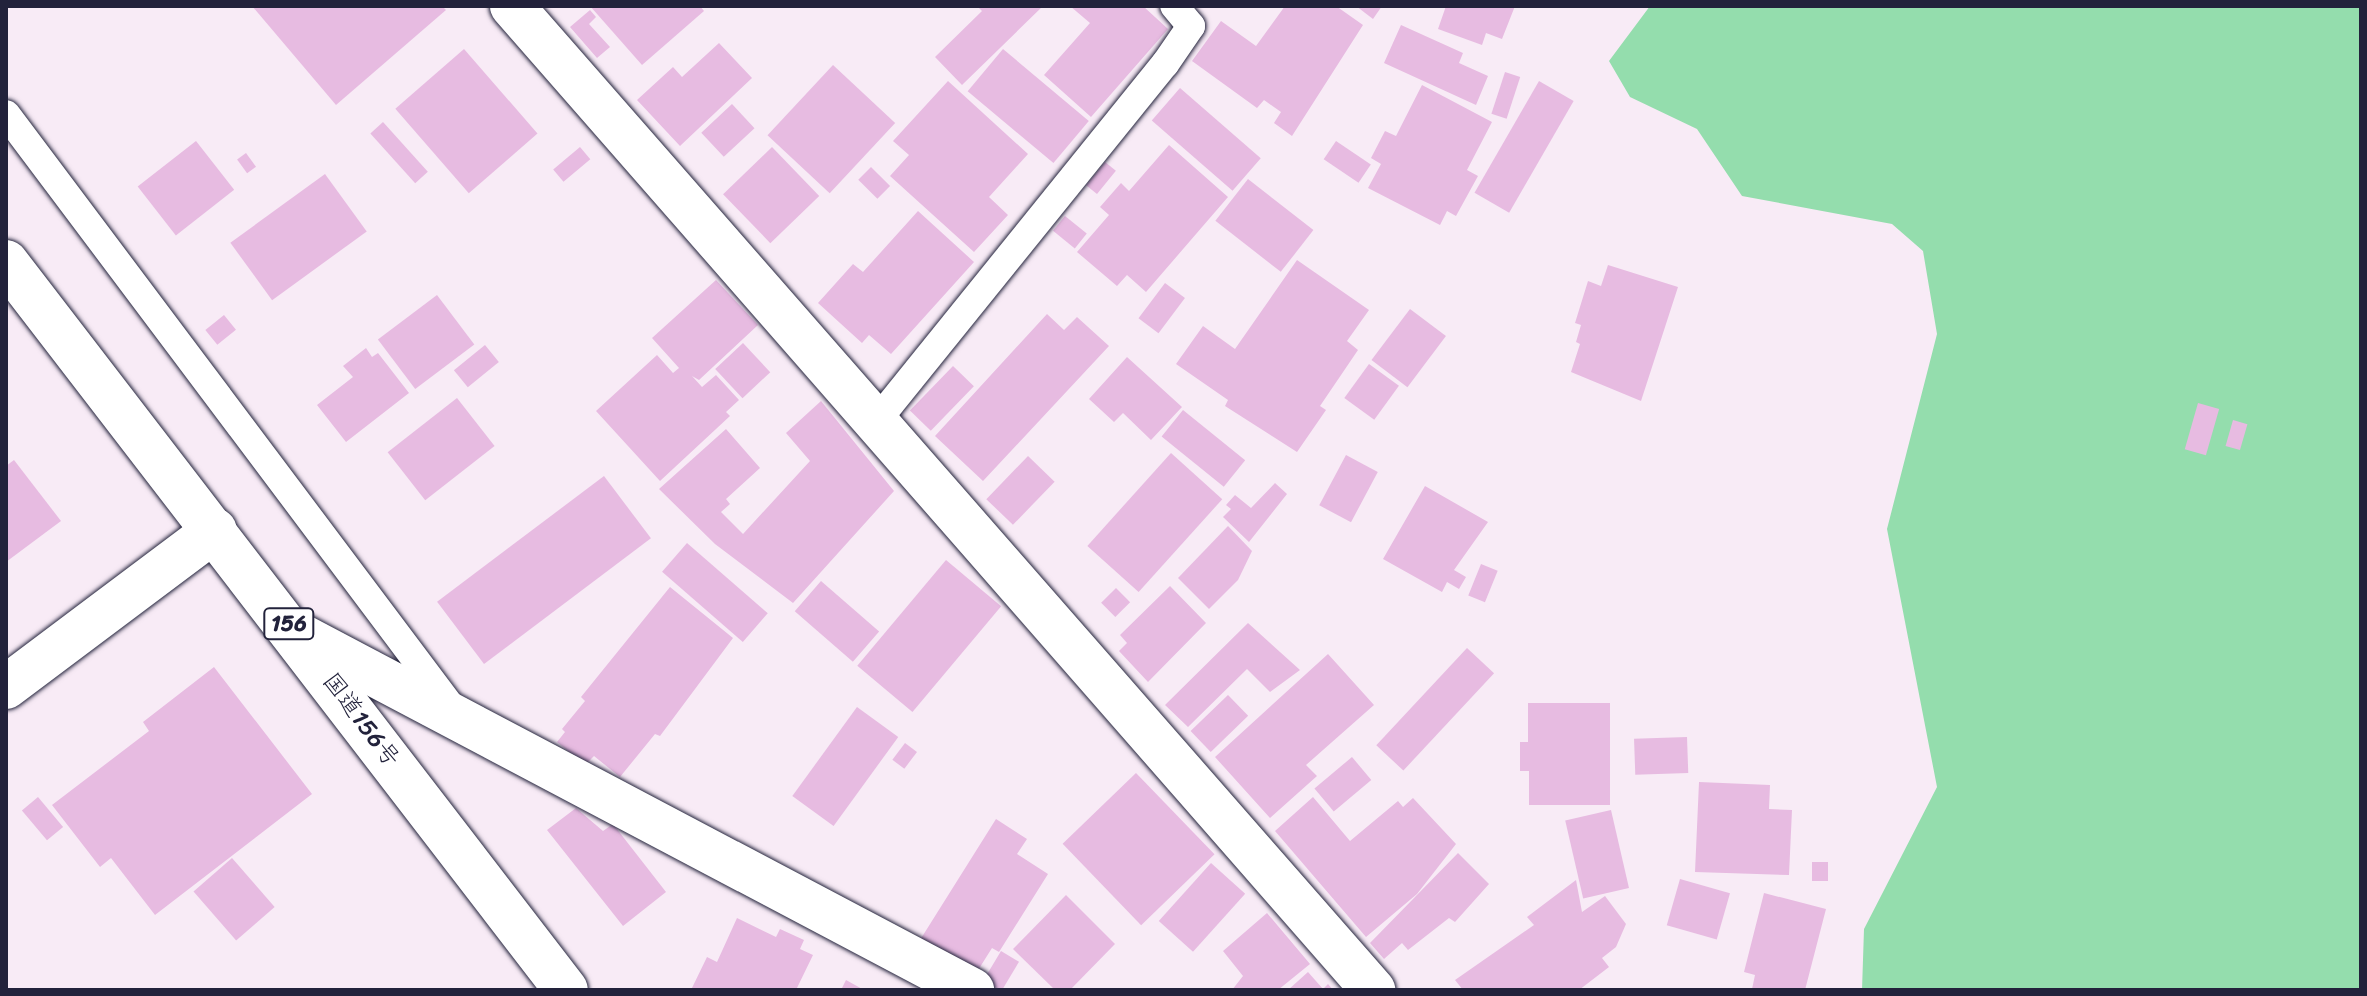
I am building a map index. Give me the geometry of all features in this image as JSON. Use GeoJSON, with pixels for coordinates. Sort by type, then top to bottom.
{"type":"FeatureCollection","features":[{"type":"Feature","properties":{"kind":"main road"},"geometry":{"type":"LineString","coordinates":[[512,6],[1373,990]]}},
{"type":"Feature","properties":{"kind":"main road","name":"国道156号"},"geometry":{"type":"LineString","coordinates":[[6,262],[294,632],[566,990]]}},
{"type":"Feature","properties":{"kind":"main road"},"geometry":{"type":"LineString","coordinates":[[6,687],[215,530]]}},
{"type":"Feature","properties":{"kind":"main road"},"geometry":{"type":"LineString","coordinates":[[294,632],[972,990]]}},
{"type":"Feature","properties":{"kind":"lane"},"geometry":{"type":"LineString","coordinates":[[875,423],[1165,64],[1191,26],[1174,6]]}},
{"type":"Feature","properties":{"kind":"lane"},"geometry":{"type":"LineString","coordinates":[[6,114],[461,720]]}},
{"type":"Feature","properties":{"kind":"green space"},"geometry":{"type":"Polygon","coordinates":[[[1650,6],[2361,6],[2361,990],[1862,990],[1864,929],[1937,787],[1887,529],[1937,334],[1923,251],[1892,224],[1742,196],[1697,129],[1630,97],[1609,61],[1650,6]]]}},
{"type":"Feature","properties":{"kind":"building"},"geometry":{"type":"Polygon","coordinates":[[[252,6],[442,6],[446,10],[336,105],[252,6]]]}},
{"type":"Feature","properties":{"kind":"building"},"geometry":{"type":"Polygon","coordinates":[[[590,6],[700,6],[704,11],[642,65],[590,6]]]}},
{"type":"Feature","properties":{"kind":"building"},"geometry":{"type":"Polygon","coordinates":[[[977,6],[1043,6],[962,85],[935,57],[982,11],[977,6]]]}},
{"type":"Feature","properties":{"kind":"building"},"geometry":{"type":"Polygon","coordinates":[[[1070,6],[1143,6],[1168,29],[1091,117],[1044,75],[1090,23],[1070,6]]]}},
{"type":"Feature","properties":{"kind":"building"},"geometry":{"type":"Polygon","coordinates":[[[1285,6],[1336,6],[1363,25],[1292,136],[1274,123],[1281,112],[1264,100],[1257,108],[1192,61],[1221,21],[1256,46],[1285,6]]]}},
{"type":"Feature","properties":{"kind":"building"},"geometry":{"type":"Polygon","coordinates":[[[1356,6],[1382,6],[1373,19],[1356,6]]]}},
{"type":"Feature","properties":{"kind":"building"},"geometry":{"type":"Polygon","coordinates":[[[1446,6],[1515,6],[1502,39],[1486,33],[1482,45],[1438,29],[1446,6]]]}},
{"type":"Feature","properties":{"kind":"building"},"geometry":{"type":"Polygon","coordinates":[[[590,10],[596,17],[589,24],[610,47],[597,58],[570,27],[590,10]]]}},
{"type":"Feature","properties":{"kind":"building"},"geometry":{"type":"Polygon","coordinates":[[[1401,25],[1463,53],[1459,63],[1488,76],[1476,105],[1384,63],[1401,25]]]}},
{"type":"Feature","properties":{"kind":"building"},"geometry":{"type":"Polygon","coordinates":[[[719,43],[752,78],[680,146],[637,100],[673,67],[682,77],[719,43]]]}},
{"type":"Feature","properties":{"kind":"building"},"geometry":{"type":"Polygon","coordinates":[[[464,49],[537,134],[469,193],[395,109],[464,49]]]}},
{"type":"Feature","properties":{"kind":"building"},"geometry":{"type":"Polygon","coordinates":[[[1003,49],[1089,121],[1053,163],[968,91],[1003,49]]]}},
{"type":"Feature","properties":{"kind":"building"},"geometry":{"type":"Polygon","coordinates":[[[833,65],[895,123],[830,193],[768,135],[833,65]]]}},
{"type":"Feature","properties":{"kind":"building"},"geometry":{"type":"Polygon","coordinates":[[[1505,72],[1520,77],[1507,119],[1491,114],[1505,72]]]}},
{"type":"Feature","properties":{"kind":"building"},"geometry":{"type":"Polygon","coordinates":[[[948,81],[1028,154],[989,197],[1008,215],[974,252],[890,176],[909,155],[893,141],[948,81]]]}},
{"type":"Feature","properties":{"kind":"building"},"geometry":{"type":"Polygon","coordinates":[[[1539,81],[1574,101],[1509,213],[1474,193],[1539,81]]]}},
{"type":"Feature","properties":{"kind":"building"},"geometry":{"type":"Polygon","coordinates":[[[1422,85],[1492,122],[1467,170],[1478,176],[1456,216],[1447,211],[1440,225],[1368,188],[1381,164],[1371,158],[1385,131],[1396,136],[1422,85]]]}},
{"type":"Feature","properties":{"kind":"building"},"geometry":{"type":"Polygon","coordinates":[[[1180,88],[1261,158],[1233,191],[1152,120],[1180,88]]]}},
{"type":"Feature","properties":{"kind":"building"},"geometry":{"type":"Polygon","coordinates":[[[732,104],[755,128],[724,157],[701,133],[732,104]]]}},
{"type":"Feature","properties":{"kind":"building"},"geometry":{"type":"Polygon","coordinates":[[[383,122],[428,172],[415,183],[370,133],[383,122]]]}},
{"type":"Feature","properties":{"kind":"building"},"geometry":{"type":"Polygon","coordinates":[[[196,141],[234,190],[176,235],[138,187],[196,141]]]}},
{"type":"Feature","properties":{"kind":"building"},"geometry":{"type":"Polygon","coordinates":[[[1336,141],[1371,164],[1359,183],[1324,159],[1336,141]]]}},
{"type":"Feature","properties":{"kind":"building"},"geometry":{"type":"Polygon","coordinates":[[[1169,145],[1228,197],[1146,292],[1127,275],[1117,286],[1077,252],[1109,215],[1100,207],[1121,183],[1129,191],[1169,145]]]}},
{"type":"Feature","properties":{"kind":"building"},"geometry":{"type":"Polygon","coordinates":[[[580,147],[590,159],[563,182],[553,169],[580,147]]]}},
{"type":"Feature","properties":{"kind":"building"},"geometry":{"type":"Polygon","coordinates":[[[772,147],[819,196],[770,243],[723,194],[772,147]]]}},
{"type":"Feature","properties":{"kind":"building"},"geometry":{"type":"Polygon","coordinates":[[[246,153],[256,167],[247,173],[237,159],[246,153]]]}},
{"type":"Feature","properties":{"kind":"building"},"geometry":{"type":"Polygon","coordinates":[[[1105,162],[1116,171],[1097,194],[1086,185],[1105,162]]]}},
{"type":"Feature","properties":{"kind":"building"},"geometry":{"type":"Polygon","coordinates":[[[871,167],[890,186],[877,199],[858,180],[871,167]]]}},
{"type":"Feature","properties":{"kind":"building"},"geometry":{"type":"Polygon","coordinates":[[[325,174],[367,231],[272,300],[230,243],[325,174]]]}},
{"type":"Feature","properties":{"kind":"building"},"geometry":{"type":"Polygon","coordinates":[[[1248,179],[1313,230],[1281,272],[1215,221],[1248,179]]]}},
{"type":"Feature","properties":{"kind":"building"},"geometry":{"type":"Polygon","coordinates":[[[918,211],[974,262],[891,354],[869,335],[862,343],[818,303],[853,264],[863,272],[918,211]]]}},
{"type":"Feature","properties":{"kind":"building"},"geometry":{"type":"Polygon","coordinates":[[[1065,216],[1087,234],[1075,248],[1053,231],[1065,216]]]}},
{"type":"Feature","properties":{"kind":"building"},"geometry":{"type":"Polygon","coordinates":[[[1297,260],[1369,310],[1347,341],[1358,350],[1320,406],[1326,410],[1297,452],[1225,406],[1228,400],[1176,364],[1203,326],[1235,349],[1297,260]]]}},
{"type":"Feature","properties":{"kind":"building"},"geometry":{"type":"Polygon","coordinates":[[[1608,265],[1678,287],[1641,401],[1571,372],[1580,344],[1576,342],[1581,325],[1575,323],[1588,281],[1601,286],[1608,265]]]}},
{"type":"Feature","properties":{"kind":"building"},"geometry":{"type":"Polygon","coordinates":[[[716,280],[758,325],[699,380],[692,376],[702,387],[716,375],[739,400],[726,412],[730,416],[660,481],[596,411],[657,355],[673,373],[679,368],[652,338],[716,280]]]}},
{"type":"Feature","properties":{"kind":"building"},"geometry":{"type":"Polygon","coordinates":[[[1165,283],[1185,298],[1158,333],[1139,318],[1165,283]]]}},
{"type":"Feature","properties":{"kind":"building"},"geometry":{"type":"Polygon","coordinates":[[[437,295],[474,345],[415,389],[378,340],[437,295]]]}},
{"type":"Feature","properties":{"kind":"building"},"geometry":{"type":"Polygon","coordinates":[[[1410,309],[1446,336],[1407,387],[1371,360],[1410,309]]]}},
{"type":"Feature","properties":{"kind":"building"},"geometry":{"type":"Polygon","coordinates":[[[1047,314],[1064,330],[1077,317],[1109,346],[983,481],[935,436],[1047,314]]]}},
{"type":"Feature","properties":{"kind":"building"},"geometry":{"type":"Polygon","coordinates":[[[224,315],[236,330],[217,345],[205,330],[224,315]]]}},
{"type":"Feature","properties":{"kind":"building"},"geometry":{"type":"Polygon","coordinates":[[[743,343],[770,372],[742,398],[715,369],[743,343]]]}},
{"type":"Feature","properties":{"kind":"building"},"geometry":{"type":"Polygon","coordinates":[[[485,345],[499,362],[468,387],[454,370],[485,345]]]}},
{"type":"Feature","properties":{"kind":"building"},"geometry":{"type":"Polygon","coordinates":[[[366,348],[372,357],[378,353],[409,393],[346,442],[317,405],[353,377],[343,366],[366,348]]]}},
{"type":"Feature","properties":{"kind":"building"},"geometry":{"type":"Polygon","coordinates":[[[1127,357],[1182,407],[1151,440],[1123,413],[1114,422],[1089,399],[1127,357]]]}},
{"type":"Feature","properties":{"kind":"building"},"geometry":{"type":"Polygon","coordinates":[[[1369,364],[1399,386],[1374,420],[1344,398],[1369,364]]]}},
{"type":"Feature","properties":{"kind":"building"},"geometry":{"type":"Polygon","coordinates":[[[953,366],[974,386],[931,431],[910,411],[953,366]]]}},
{"type":"Feature","properties":{"kind":"building"},"geometry":{"type":"Polygon","coordinates":[[[457,398],[495,446],[425,500],[388,452],[457,398]]]}},
{"type":"Feature","properties":{"kind":"building"},"geometry":{"type":"Polygon","coordinates":[[[821,401],[894,491],[793,603],[715,544],[659,489],[726,429],[760,468],[726,499],[730,504],[721,512],[743,534],[810,461],[786,433],[821,401]]]}},
{"type":"Feature","properties":{"kind":"building"},"geometry":{"type":"Polygon","coordinates":[[[2198,403],[2219,409],[2206,455],[2185,449],[2198,403]]]}},
{"type":"Feature","properties":{"kind":"building"},"geometry":{"type":"Polygon","coordinates":[[[1183,410],[1245,460],[1224,487],[1162,436],[1183,410]]]}},
{"type":"Feature","properties":{"kind":"building"},"geometry":{"type":"Polygon","coordinates":[[[2233,420],[2247,424],[2240,450],[2226,446],[2233,420]]]}},
{"type":"Feature","properties":{"kind":"building"},"geometry":{"type":"Polygon","coordinates":[[[1171,453],[1222,499],[1139,592],[1087,546],[1171,453]]]}},
{"type":"Feature","properties":{"kind":"building"},"geometry":{"type":"Polygon","coordinates":[[[1346,455],[1378,472],[1351,522],[1319,505],[1346,455]]]}},
{"type":"Feature","properties":{"kind":"building"},"geometry":{"type":"Polygon","coordinates":[[[1028,456],[1055,482],[1013,525],[986,499],[1028,456]]]}},
{"type":"Feature","properties":{"kind":"building"},"geometry":{"type":"Polygon","coordinates":[[[14,460],[61,521],[6,562],[6,466],[14,460]]]}},
{"type":"Feature","properties":{"kind":"building"},"geometry":{"type":"Polygon","coordinates":[[[604,476],[651,538],[484,664],[437,602],[604,476]]]}},
{"type":"Feature","properties":{"kind":"building"},"geometry":{"type":"Polygon","coordinates":[[[1275,483],[1287,494],[1249,542],[1223,517],[1231,509],[1226,505],[1235,495],[1251,508],[1275,483]]]}},
{"type":"Feature","properties":{"kind":"building"},"geometry":{"type":"Polygon","coordinates":[[[1425,486],[1488,522],[1454,570],[1466,577],[1459,589],[1447,582],[1442,592],[1383,559],[1425,486]]]}},
{"type":"Feature","properties":{"kind":"building"},"geometry":{"type":"Polygon","coordinates":[[[1228,526],[1252,551],[1238,580],[1209,609],[1178,578],[1228,526]]]}},
{"type":"Feature","properties":{"kind":"building"},"geometry":{"type":"Polygon","coordinates":[[[687,543],[768,613],[743,642],[662,572],[687,543]]]}},
{"type":"Feature","properties":{"kind":"building"},"geometry":{"type":"Polygon","coordinates":[[[946,560],[1001,606],[912,712],[857,666],[946,560]]]}},
{"type":"Feature","properties":{"kind":"building"},"geometry":{"type":"Polygon","coordinates":[[[1481,564],[1498,571],[1485,602],[1468,596],[1481,564]]]}},
{"type":"Feature","properties":{"kind":"building"},"geometry":{"type":"Polygon","coordinates":[[[821,581],[879,632],[853,662],[795,611],[821,581]]]}},
{"type":"Feature","properties":{"kind":"building"},"geometry":{"type":"Polygon","coordinates":[[[1170,586],[1206,623],[1148,682],[1119,651],[1127,643],[1120,635],[1170,586]]]}},
{"type":"Feature","properties":{"kind":"building"},"geometry":{"type":"Polygon","coordinates":[[[670,587],[733,638],[660,736],[655,734],[620,777],[594,756],[585,765],[557,742],[565,732],[562,729],[585,701],[581,697],[670,587]]]}},
{"type":"Feature","properties":{"kind":"building"},"geometry":{"type":"Polygon","coordinates":[[[1116,588],[1130,602],[1115,617],[1101,603],[1116,588]]]}},
{"type":"Feature","properties":{"kind":"building"},"geometry":{"type":"Polygon","coordinates":[[[1248,623],[1300,670],[1270,692],[1247,669],[1188,727],[1165,705],[1248,623]]]}},
{"type":"Feature","properties":{"kind":"building"},"geometry":{"type":"Polygon","coordinates":[[[1467,648],[1494,673],[1403,771],[1376,745],[1467,648]]]}},
{"type":"Feature","properties":{"kind":"building"},"geometry":{"type":"Polygon","coordinates":[[[1328,654],[1374,705],[1306,765],[1317,776],[1270,818],[1215,757],[1328,654]]]}},
{"type":"Feature","properties":{"kind":"building"},"geometry":{"type":"Polygon","coordinates":[[[214,667],[312,794],[155,915],[111,858],[100,867],[52,805],[149,731],[143,722],[214,667]]]}},
{"type":"Feature","properties":{"kind":"building"},"geometry":{"type":"Polygon","coordinates":[[[1228,695],[1248,716],[1211,752],[1191,731],[1228,695]]]}},
{"type":"Feature","properties":{"kind":"building"},"geometry":{"type":"Polygon","coordinates":[[[1528,703],[1610,703],[1610,805],[1529,805],[1529,771],[1520,771],[1520,742],[1528,742],[1528,703]]]}},
{"type":"Feature","properties":{"kind":"building"},"geometry":{"type":"Polygon","coordinates":[[[857,707],[898,737],[834,826],[792,796],[857,707]]]}},
{"type":"Feature","properties":{"kind":"building"},"geometry":{"type":"Polygon","coordinates":[[[1687,737],[1688,773],[1635,775],[1634,739],[1687,737]]]}},
{"type":"Feature","properties":{"kind":"building"},"geometry":{"type":"Polygon","coordinates":[[[905,743],[917,752],[904,769],[892,760],[905,743]]]}},
{"type":"Feature","properties":{"kind":"building"},"geometry":{"type":"Polygon","coordinates":[[[1352,757],[1371,780],[1334,811],[1314,788],[1352,757]]]}},
{"type":"Feature","properties":{"kind":"building"},"geometry":{"type":"Polygon","coordinates":[[[1136,773],[1214,854],[1141,925],[1063,844],[1136,773]]]}},
{"type":"Feature","properties":{"kind":"building"},"geometry":{"type":"Polygon","coordinates":[[[1699,782],[1770,785],[1769,809],[1792,810],[1789,875],[1695,872],[1699,782]]]}},
{"type":"Feature","properties":{"kind":"building"},"geometry":{"type":"Polygon","coordinates":[[[38,797],[63,827],[47,840],[22,810],[38,797]]]}},
{"type":"Feature","properties":{"kind":"building"},"geometry":{"type":"Polygon","coordinates":[[[1313,797],[1350,841],[1398,801],[1403,807],[1413,798],[1456,844],[1417,894],[1366,937],[1275,831],[1313,797]]]}},
{"type":"Feature","properties":{"kind":"building"},"geometry":{"type":"Polygon","coordinates":[[[576,808],[603,831],[613,824],[666,892],[623,926],[547,830],[576,808]]]}},
{"type":"Feature","properties":{"kind":"building"},"geometry":{"type":"Polygon","coordinates":[[[1611,810],[1629,888],[1583,899],[1565,821],[1611,810]]]}},
{"type":"Feature","properties":{"kind":"building"},"geometry":{"type":"Polygon","coordinates":[[[996,819],[1027,839],[1017,854],[1048,874],[999,952],[992,948],[975,975],[920,940],[996,819]]]}},
{"type":"Feature","properties":{"kind":"building"},"geometry":{"type":"Polygon","coordinates":[[[1458,853],[1489,884],[1455,922],[1449,918],[1408,950],[1402,943],[1384,959],[1370,943],[1458,853]]]}},
{"type":"Feature","properties":{"kind":"building"},"geometry":{"type":"Polygon","coordinates":[[[232,858],[275,907],[236,941],[194,891],[232,858]]]}},
{"type":"Feature","properties":{"kind":"building"},"geometry":{"type":"Polygon","coordinates":[[[1812,862],[1828,862],[1828,881],[1812,881],[1812,862]]]}},
{"type":"Feature","properties":{"kind":"building"},"geometry":{"type":"Polygon","coordinates":[[[1211,863],[1245,894],[1193,952],[1159,921],[1211,863]]]}},
{"type":"Feature","properties":{"kind":"building"},"geometry":{"type":"Polygon","coordinates":[[[1680,879],[1730,893],[1717,939],[1667,925],[1680,879]]]}},
{"type":"Feature","properties":{"kind":"building"},"geometry":{"type":"Polygon","coordinates":[[[1576,880],[1582,912],[1605,896],[1626,924],[1616,947],[1602,958],[1609,967],[1579,990],[1463,990],[1455,980],[1534,925],[1527,917],[1576,880]]]}},
{"type":"Feature","properties":{"kind":"building"},"geometry":{"type":"Polygon","coordinates":[[[1764,893],[1826,909],[1805,990],[1752,989],[1755,975],[1744,972],[1764,893]]]}},
{"type":"Feature","properties":{"kind":"building"},"geometry":{"type":"Polygon","coordinates":[[[1066,895],[1115,944],[1070,990],[1055,990],[1013,949],[1066,895]]]}},
{"type":"Feature","properties":{"kind":"building"},"geometry":{"type":"Polygon","coordinates":[[[1267,913],[1310,964],[1278,990],[1232,990],[1243,976],[1223,951],[1267,913]]]}},
{"type":"Feature","properties":{"kind":"building"},"geometry":{"type":"Polygon","coordinates":[[[737,918],[776,937],[780,929],[804,940],[800,949],[813,955],[796,990],[691,990],[707,957],[717,962],[737,918]]]}},
{"type":"Feature","properties":{"kind":"building"},"geometry":{"type":"Polygon","coordinates":[[[1001,951],[1019,962],[1002,990],[983,980],[1001,951]]]}},
{"type":"Feature","properties":{"kind":"building"},"geometry":{"type":"Polygon","coordinates":[[[1308,972],[1323,989],[1328,984],[1333,990],[1288,990],[1308,972]]]}},
{"type":"Feature","properties":{"kind":"building"},"geometry":{"type":"Polygon","coordinates":[[[846,980],[864,990],[841,990],[846,980]]]}}]}
